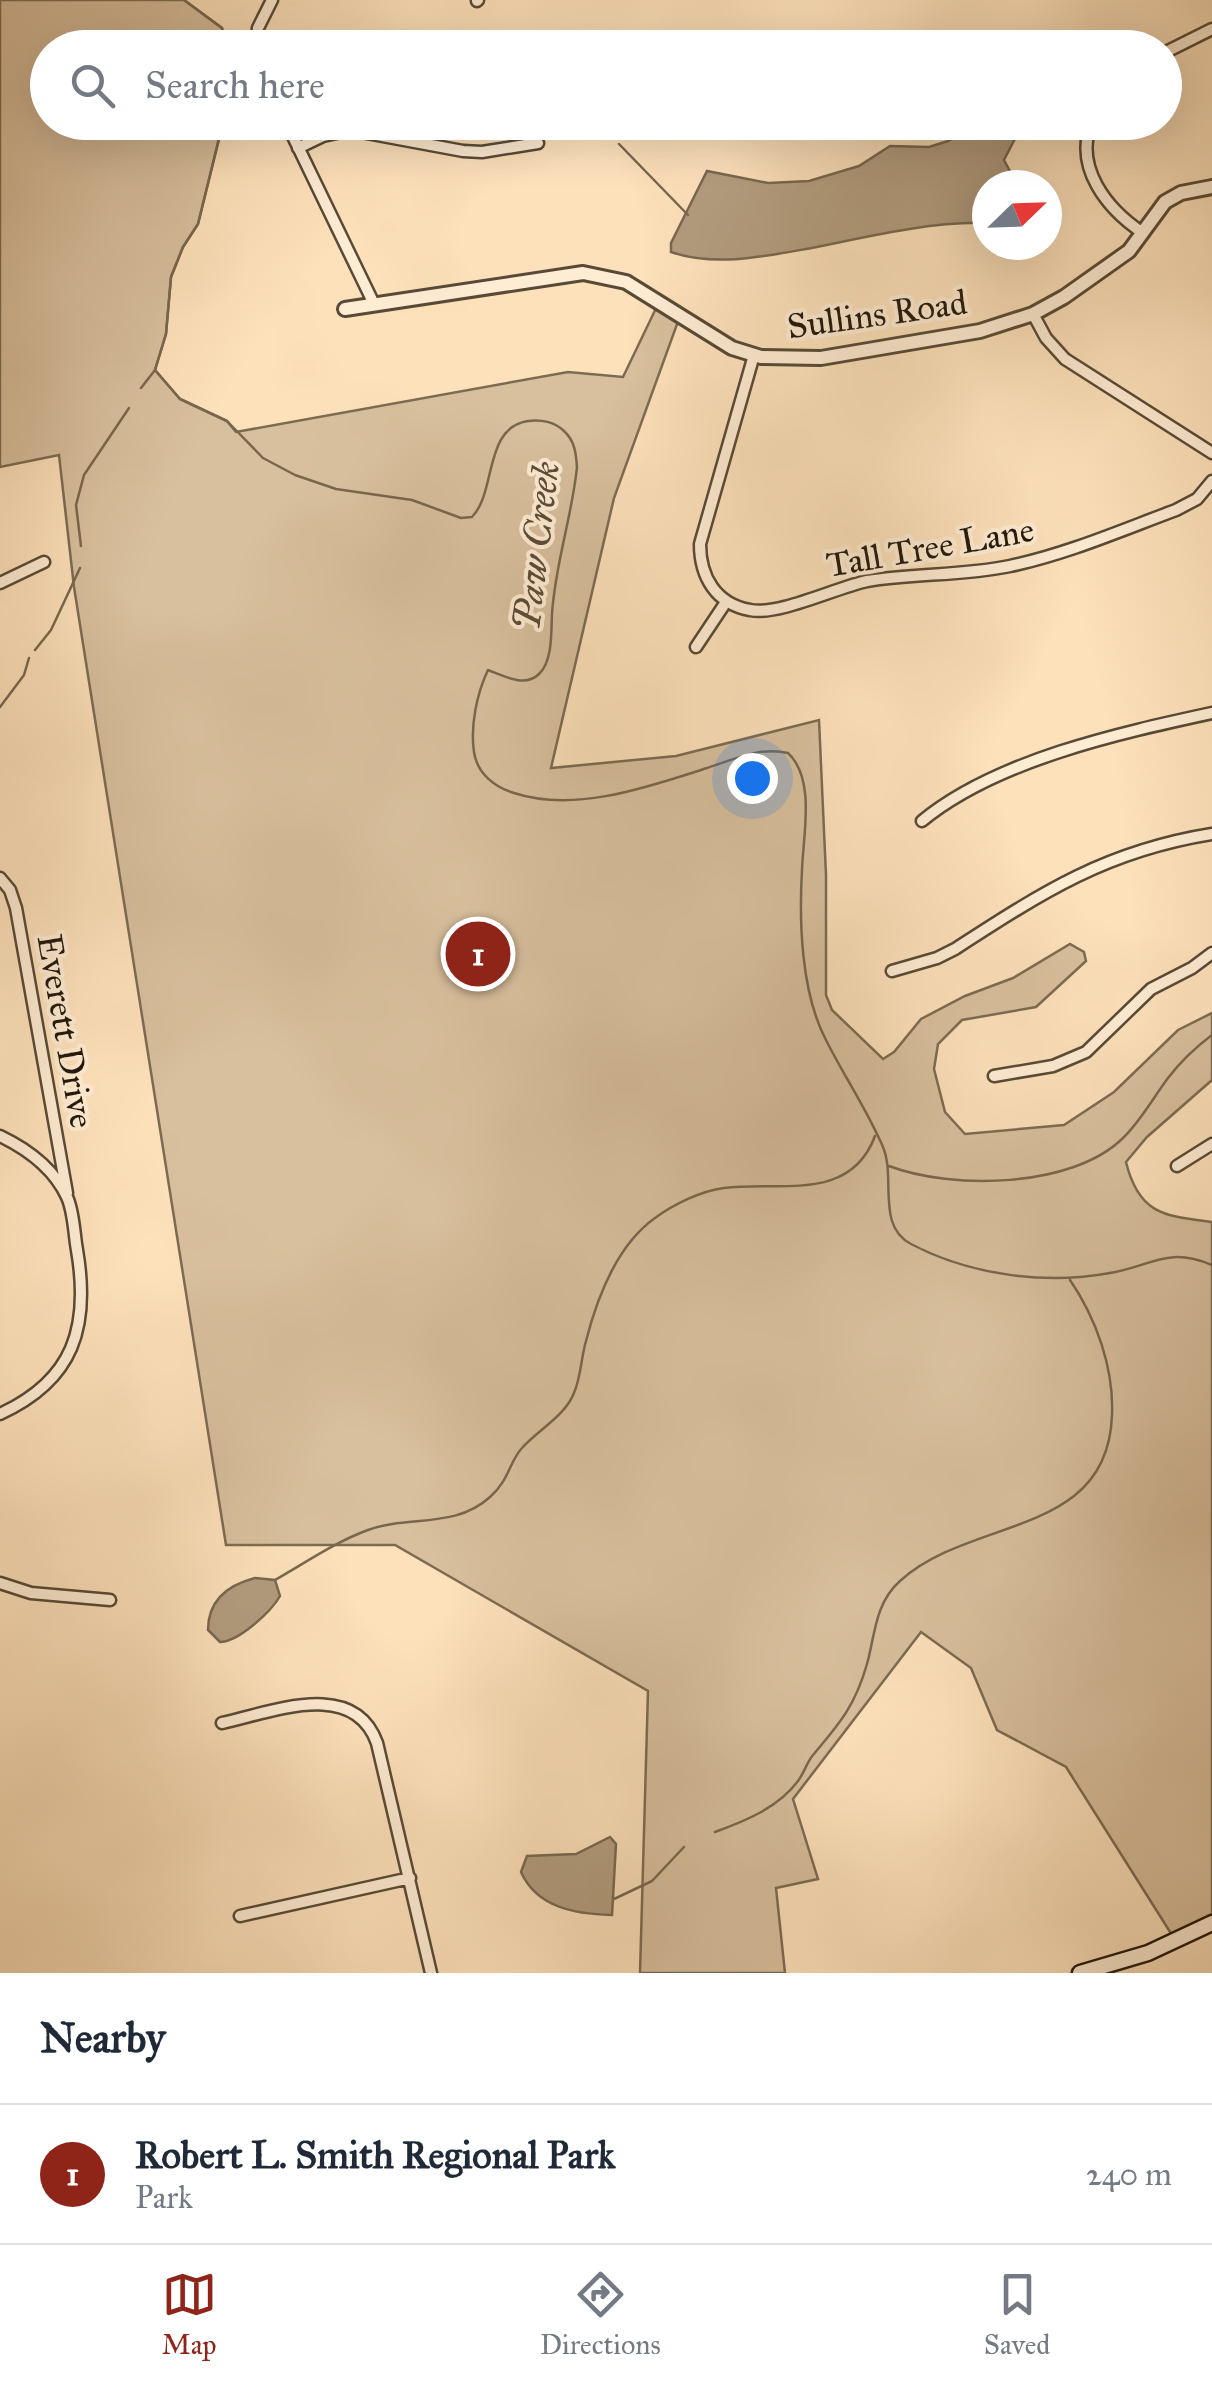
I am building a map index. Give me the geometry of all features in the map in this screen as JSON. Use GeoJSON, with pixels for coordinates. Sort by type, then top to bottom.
{"type":"FeatureCollection","features":[{"type":"Feature","properties":{"kind":"main road"},"geometry":{"type":"LineString","coordinates":[[1080,1973],[1148,1953],[1212,1923]]}},
{"type":"Feature","properties":{"kind":"street"},"geometry":{"type":"LineString","coordinates":[[258,30],[272,0]]}},
{"type":"Feature","properties":{"kind":"street"},"geometry":{"type":"LineString","coordinates":[[1182,45],[1212,29]]}},
{"type":"Feature","properties":{"kind":"street"},"geometry":{"type":"LineString","coordinates":[[294,140],[374,304]]}},
{"type":"Feature","properties":{"kind":"street"},"geometry":{"type":"LineString","coordinates":[[298,148],[315,140]]}},
{"type":"Feature","properties":{"kind":"street"},"geometry":{"type":"LineString","coordinates":[[401,140],[463,152],[538,143]]}},
{"type":"Feature","properties":{"kind":"street"},"geometry":{"type":"LineString","coordinates":[[1087,140],[1090,172],[1122,217],[1142,232]]}},
{"type":"Feature","properties":{"kind":"street","name":"Sullins Road"},"geometry":{"type":"LineString","coordinates":[[345,309],[551,275],[598,274],[641,290],[702,333],[754,356],[821,358],[980,331],[1033,314],[1116,262],[1158,208],[1174,196],[1212,187]]}},
{"type":"Feature","properties":{"kind":"street"},"geometry":{"type":"LineString","coordinates":[[1033,314],[1046,338],[1065,359],[1212,453]]}},
{"type":"Feature","properties":{"kind":"street"},"geometry":{"type":"LineString","coordinates":[[696,647],[726,602],[704,573],[700,544],[754,356]]}},
{"type":"Feature","properties":{"kind":"street","name":"Tall Tree Lane"},"geometry":{"type":"LineString","coordinates":[[726,602],[749,610],[769,610],[868,581],[1014,566],[1176,510],[1197,498],[1212,480]]}},
{"type":"Feature","properties":{"kind":"street"},"geometry":{"type":"LineString","coordinates":[[0,583],[44,562]]}},
{"type":"Feature","properties":{"kind":"street"},"geometry":{"type":"LineString","coordinates":[[922,821],[947,802],[1065,750],[1112,734],[1212,713]]}},
{"type":"Feature","properties":{"kind":"street"},"geometry":{"type":"LineString","coordinates":[[892,971],[955,949],[1078,874],[1161,844],[1212,834]]}},
{"type":"Feature","properties":{"kind":"street","name":"Everett Drive"},"geometry":{"type":"LineString","coordinates":[[0,878],[10,890],[16,908],[79,1265],[82,1314],[70,1352],[42,1390],[0,1414]]}},
{"type":"Feature","properties":{"kind":"street"},"geometry":{"type":"LineString","coordinates":[[994,1076],[1074,1059],[1099,1043],[1151,989],[1212,953]]}},
{"type":"Feature","properties":{"kind":"street"},"geometry":{"type":"LineString","coordinates":[[0,1136],[40,1160],[68,1198]]}},
{"type":"Feature","properties":{"kind":"street"},"geometry":{"type":"LineString","coordinates":[[1177,1166],[1212,1144]]}},
{"type":"Feature","properties":{"kind":"street"},"geometry":{"type":"LineString","coordinates":[[0,1583],[31,1593],[110,1600]]}},
{"type":"Feature","properties":{"kind":"street"},"geometry":{"type":"LineString","coordinates":[[222,1723],[315,1704],[344,1707],[372,1728],[431,1973]]}},
{"type":"Feature","properties":{"kind":"street"},"geometry":{"type":"LineString","coordinates":[[240,1916],[410,1878]]}},
{"type":"Feature","properties":{"kind":"shaded area"},"geometry":{"type":"Polygon","coordinates":[[[0,0],[184,0],[222,28],[30,30],[30,140],[219,140],[198,224],[171,277],[166,334],[155,370],[180,399],[227,421],[236,432],[568,372],[623,377],[659,302],[680,316],[614,498],[551,768],[676,756],[819,720],[826,875],[826,995],[832,1010],[883,1059],[894,1052],[921,1019],[965,996],[1013,978],[1070,944],[1084,952],[1086,961],[1036,1007],[962,1020],[938,1044],[934,1069],[945,1112],[965,1134],[1064,1125],[1114,1092],[1178,1030],[1212,1013],[1212,1080],[1147,1137],[1126,1162],[1138,1193],[1156,1210],[1212,1222],[1212,1914],[1172,1935],[1066,1767],[997,1730],[971,1668],[921,1632],[793,1799],[818,1879],[776,1888],[785,1973],[640,1973],[648,1691],[395,1545],[226,1545],[74,587],[59,455],[0,467],[0,0]]]}},
{"type":"Feature","properties":{"kind":"shaded area"},"geometry":{"type":"Polygon","coordinates":[[[950,140],[1014,140],[1004,160],[1009,170],[972,170],[972,223],[924,227],[725,260],[671,252],[671,243],[707,171],[768,183],[809,181],[859,166],[890,146],[929,147],[950,140]]]}},
{"type":"Feature","properties":{"kind":"shaded area"},"geometry":{"type":"Polygon","coordinates":[[[255,1578],[275,1580],[280,1596],[253,1625],[220,1642],[208,1630],[216,1602],[236,1585],[255,1578]]]}},
{"type":"Feature","properties":{"kind":"shaded area"},"geometry":{"type":"Polygon","coordinates":[[[610,1837],[616,1844],[612,1915],[559,1907],[537,1894],[521,1872],[527,1856],[576,1854],[610,1837]]]}},
{"type":"Feature","properties":{"kind":"waterway","name":"Paw Creek"},"geometry":{"type":"LineString","coordinates":[[184,0],[222,30]]}},
{"type":"Feature","properties":{"kind":"waterway","name":"Paw Creek"},"geometry":{"type":"LineString","coordinates":[[141,388],[155,370],[166,334],[171,277],[198,224],[219,140]]}},
{"type":"Feature","properties":{"kind":"waterway"},"geometry":{"type":"LineString","coordinates":[[619,144],[688,215]]}},
{"type":"Feature","properties":{"kind":"waterway","name":"Paw Creek"},"geometry":{"type":"LineString","coordinates":[[155,370],[180,399],[227,421],[263,458],[295,475],[336,489],[412,500],[461,518],[472,517],[480,506],[504,435],[528,421],[552,423],[560,428],[573,443],[577,467],[556,577],[549,654],[539,674],[527,680],[488,670],[473,731],[474,752],[483,773],[514,793],[537,798],[586,799],[636,790],[757,753],[788,753],[797,764],[805,792],[801,911],[811,1001],[826,1040],[883,1147],[890,1214],[900,1236],[934,1255],[1008,1275],[1085,1276],[1171,1257],[1212,1265]]}},
{"type":"Feature","properties":{"kind":"waterway"},"geometry":{"type":"LineString","coordinates":[[81,546],[76,505],[84,475],[129,408]]}},
{"type":"Feature","properties":{"kind":"waterway"},"geometry":{"type":"LineString","coordinates":[[35,650],[51,630],[80,568]]}},
{"type":"Feature","properties":{"kind":"waterway"},"geometry":{"type":"LineString","coordinates":[[0,707],[24,675],[29,658]]}},
{"type":"Feature","properties":{"kind":"waterway"},"geometry":{"type":"LineString","coordinates":[[889,1166],[915,1174],[977,1181],[1010,1180],[1073,1167],[1122,1139],[1178,1066],[1212,1035]]}},
{"type":"Feature","properties":{"kind":"waterway"},"geometry":{"type":"LineString","coordinates":[[275,1580],[368,1530],[462,1514],[490,1497],[522,1448],[570,1401],[591,1324],[610,1274],[630,1243],[655,1218],[688,1199],[715,1190],[831,1180],[864,1157],[875,1136]]}},
{"type":"Feature","properties":{"kind":"waterway"},"geometry":{"type":"LineString","coordinates":[[715,1832],[771,1806],[798,1781],[852,1703],[881,1609],[900,1581],[929,1560],[1062,1504],[1087,1484],[1105,1455],[1112,1397],[1102,1344],[1070,1280]]}},
{"type":"Feature","properties":{"kind":"waterway"},"geometry":{"type":"LineString","coordinates":[[614,1899],[652,1881],[684,1847]]}},
{"type":"Feature","properties":{"kind":"place","name":"Robert L. Smith Regional Park"},"geometry":{"type":"Point","coordinates":[478,954]}}]}
